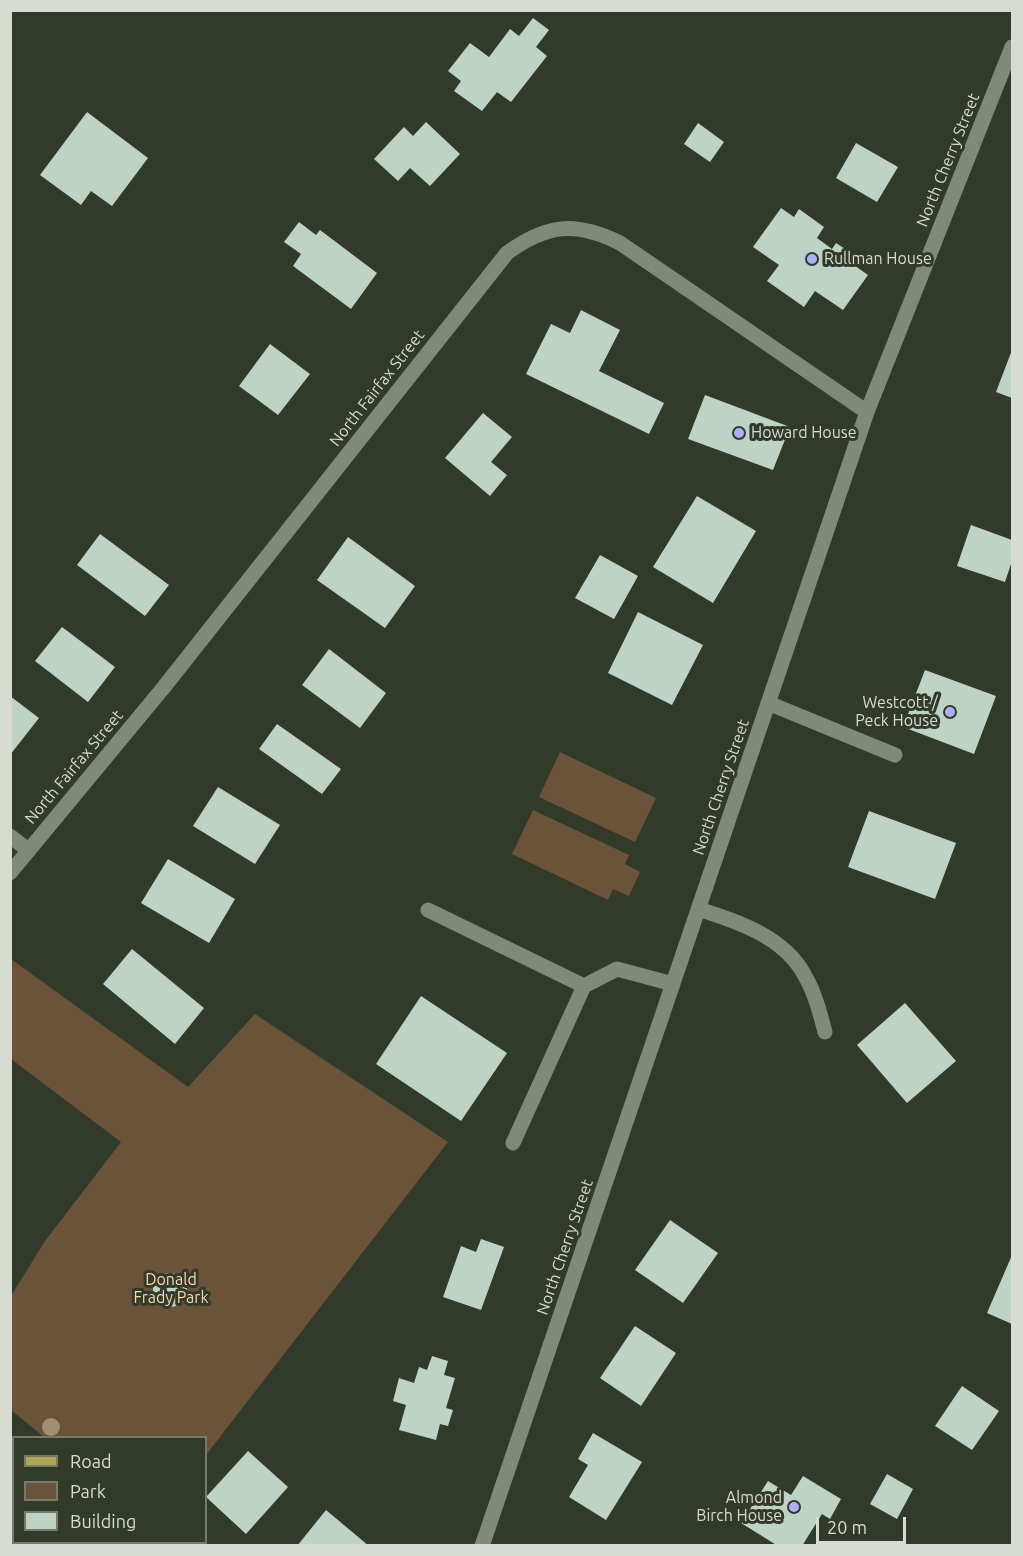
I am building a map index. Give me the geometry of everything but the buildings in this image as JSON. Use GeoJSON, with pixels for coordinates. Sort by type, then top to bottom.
{"type":"FeatureCollection","features":[{"type":"Feature","properties":{"kind":"street","name":"North Cherry Street"},"geometry":{"type":"LineString","coordinates":[[483,1545],[867,412],[1012,47]]}},
{"type":"Feature","properties":{"kind":"street","name":"North Fairfax Street"},"geometry":{"type":"LineString","coordinates":[[10,873],[172,677],[507,253],[527,238],[551,230],[577,228],[597,232],[620,243],[867,412]]}},
{"type":"Feature","properties":{"kind":"street"},"geometry":{"type":"LineString","coordinates":[[768,704],[895,754]]}},
{"type":"Feature","properties":{"kind":"street"},"geometry":{"type":"LineString","coordinates":[[10,836],[28,850]]}},
{"type":"Feature","properties":{"kind":"street"},"geometry":{"type":"LineString","coordinates":[[698,909],[733,920],[757,932],[776,943],[793,957],[805,974],[815,996],[825,1032]]}},
{"type":"Feature","properties":{"kind":"street"},"geometry":{"type":"LineString","coordinates":[[428,910],[584,986]]}},
{"type":"Feature","properties":{"kind":"street"},"geometry":{"type":"LineString","coordinates":[[513,1143],[584,986],[617,969],[673,984]]}},
{"type":"Feature","properties":{"kind":"green space"},"geometry":{"type":"Polygon","coordinates":[[[560,752],[656,798],[635,842],[539,797],[560,752]]]}},
{"type":"Feature","properties":{"kind":"green space"},"geometry":{"type":"Polygon","coordinates":[[[533,810],[629,855],[625,864],[640,872],[629,896],[613,889],[608,900],[512,854],[533,810]]]}},
{"type":"Feature","properties":{"kind":"green space","name":"Donald Frady Park"},"geometry":{"type":"Polygon","coordinates":[[[11,959],[188,1087],[255,1014],[448,1142],[207,1454],[207,1436],[43,1436],[11,1410],[11,1296],[45,1241],[121,1142],[11,1059],[11,959]]]}},
{"type":"Feature","properties":{"kind":"place","name":"Rullman House"},"geometry":{"type":"Point","coordinates":[812,259]}},
{"type":"Feature","properties":{"kind":"place","name":"Howard House"},"geometry":{"type":"Point","coordinates":[739,433]}},
{"type":"Feature","properties":{"kind":"place","name":"Westcott / Peck House"},"geometry":{"type":"Point","coordinates":[950,712]}},
{"type":"Feature","properties":{"kind":"place","name":"Almond Birch House"},"geometry":{"type":"Point","coordinates":[794,1507]}}]}
